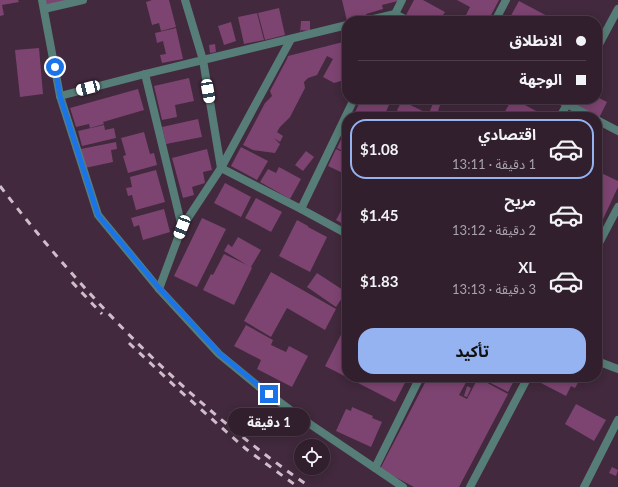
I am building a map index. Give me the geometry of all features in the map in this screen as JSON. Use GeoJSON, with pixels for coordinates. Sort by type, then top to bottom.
{"type":"FeatureCollection","features":[{"type":"Feature","properties":{"kind":"street"},"geometry":{"type":"LineString","coordinates":[[42,0],[60,96],[98,215],[159,288],[220,354],[258,386],[302,418],[403,487]]}},
{"type":"Feature","properties":{"kind":"street"},"geometry":{"type":"LineString","coordinates":[[44,9],[83,0]]}},
{"type":"Feature","properties":{"kind":"street"},"geometry":{"type":"LineString","coordinates":[[185,0],[203,60],[221,168]]}},
{"type":"Feature","properties":{"kind":"street"},"geometry":{"type":"LineString","coordinates":[[394,16],[402,0]]}},
{"type":"Feature","properties":{"kind":"street"},"geometry":{"type":"LineString","coordinates":[[498,16],[506,0]]}},
{"type":"Feature","properties":{"kind":"street"},"geometry":{"type":"LineString","coordinates":[[602,39],[618,9]]}},
{"type":"Feature","properties":{"kind":"street"},"geometry":{"type":"LineString","coordinates":[[60,96],[342,26]]}},
{"type":"Feature","properties":{"kind":"street"},"geometry":{"type":"LineString","coordinates":[[159,288],[182,227],[221,168],[291,39]]}},
{"type":"Feature","properties":{"kind":"street"},"geometry":{"type":"LineString","coordinates":[[145,74],[182,227]]}},
{"type":"Feature","properties":{"kind":"street"},"geometry":{"type":"LineString","coordinates":[[572,104],[584,112]]}},
{"type":"Feature","properties":{"kind":"street"},"geometry":{"type":"LineString","coordinates":[[602,123],[618,131]]}},
{"type":"Feature","properties":{"kind":"street"},"geometry":{"type":"LineString","coordinates":[[301,209],[342,124]]}},
{"type":"Feature","properties":{"kind":"street"},"geometry":{"type":"LineString","coordinates":[[221,168],[342,231]]}},
{"type":"Feature","properties":{"kind":"street"},"geometry":{"type":"LineString","coordinates":[[602,237],[618,207]]}},
{"type":"Feature","properties":{"kind":"street"},"geometry":{"type":"LineString","coordinates":[[602,363],[618,369]]}},
{"type":"Feature","properties":{"kind":"street"},"geometry":{"type":"LineString","coordinates":[[375,468],[418,382]]}},
{"type":"Feature","properties":{"kind":"street"},"geometry":{"type":"LineString","coordinates":[[470,487],[525,382]]}},
{"type":"Feature","properties":{"kind":"street"},"geometry":{"type":"LineString","coordinates":[[584,487],[618,420]]}},
{"type":"Feature","properties":{"kind":"building"},"geometry":{"type":"Polygon","coordinates":[[[0,0],[18,0],[19,2],[2,5],[4,15],[0,16],[0,0]]]}},
{"type":"Feature","properties":{"kind":"building"},"geometry":{"type":"Polygon","coordinates":[[[45,0],[69,0],[47,6],[45,0]]]}},
{"type":"Feature","properties":{"kind":"building"},"geometry":{"type":"Polygon","coordinates":[[[152,0],[169,0],[176,27],[161,31],[159,23],[152,25],[146,2],[152,0]]]}},
{"type":"Feature","properties":{"kind":"building"},"geometry":{"type":"Polygon","coordinates":[[[342,0],[398,0],[382,5],[383,9],[366,14],[367,16],[346,16],[342,0]]]}},
{"type":"Feature","properties":{"kind":"building"},"geometry":{"type":"Polygon","coordinates":[[[414,0],[423,0],[445,12],[442,16],[406,16],[414,0]]]}},
{"type":"Feature","properties":{"kind":"building"},"geometry":{"type":"Polygon","coordinates":[[[457,0],[499,0],[491,16],[466,16],[470,7],[457,0]]]}},
{"type":"Feature","properties":{"kind":"building"},"geometry":{"type":"Polygon","coordinates":[[[519,1],[547,16],[511,16],[519,1]]]}},
{"type":"Feature","properties":{"kind":"building"},"geometry":{"type":"Polygon","coordinates":[[[279,8],[285,35],[265,40],[258,13],[279,8]]]}},
{"type":"Feature","properties":{"kind":"building"},"geometry":{"type":"Polygon","coordinates":[[[257,13],[264,40],[244,44],[238,17],[257,13]]]}},
{"type":"Feature","properties":{"kind":"building"},"geometry":{"type":"Polygon","coordinates":[[[301,21],[310,21],[310,31],[300,30],[301,21]]]}},
{"type":"Feature","properties":{"kind":"building"},"geometry":{"type":"Polygon","coordinates":[[[231,22],[236,41],[224,45],[218,26],[231,22]]]}},
{"type":"Feature","properties":{"kind":"building"},"geometry":{"type":"Polygon","coordinates":[[[176,28],[183,59],[162,63],[160,55],[166,54],[163,41],[157,43],[155,33],[176,28]]]}},
{"type":"Feature","properties":{"kind":"building"},"geometry":{"type":"Polygon","coordinates":[[[342,42],[342,81],[334,83],[323,77],[333,59],[327,56],[317,75],[308,78],[304,82],[305,88],[290,117],[277,132],[283,136],[280,142],[274,138],[280,144],[275,153],[253,150],[243,145],[265,103],[272,96],[270,91],[288,56],[342,42]]]}},
{"type":"Feature","properties":{"kind":"building"},"geometry":{"type":"Polygon","coordinates":[[[215,44],[216,52],[210,53],[209,45],[215,44]]]}},
{"type":"Feature","properties":{"kind":"building"},"geometry":{"type":"Polygon","coordinates":[[[39,48],[43,94],[20,97],[15,50],[39,48]]]}},
{"type":"Feature","properties":{"kind":"building"},"geometry":{"type":"Polygon","coordinates":[[[189,78],[194,101],[175,105],[177,117],[162,120],[154,86],[189,78]]]}},
{"type":"Feature","properties":{"kind":"building"},"geometry":{"type":"Polygon","coordinates":[[[138,89],[144,110],[103,122],[104,124],[90,128],[89,124],[76,127],[70,108],[138,89]]]}},
{"type":"Feature","properties":{"kind":"building"},"geometry":{"type":"Polygon","coordinates":[[[602,100],[607,102],[602,112],[583,112],[574,107],[576,104],[602,104],[602,100]]]}},
{"type":"Feature","properties":{"kind":"building"},"geometry":{"type":"Polygon","coordinates":[[[359,104],[389,105],[386,112],[355,112],[359,104]]]}},
{"type":"Feature","properties":{"kind":"building"},"geometry":{"type":"Polygon","coordinates":[[[400,104],[408,104],[425,112],[399,112],[397,110],[400,104]]]}},
{"type":"Feature","properties":{"kind":"building"},"geometry":{"type":"Polygon","coordinates":[[[433,104],[440,105],[438,112],[430,111],[433,104]]]}},
{"type":"Feature","properties":{"kind":"building"},"geometry":{"type":"Polygon","coordinates":[[[509,104],[523,104],[538,112],[505,112],[509,104]]]}},
{"type":"Feature","properties":{"kind":"building"},"geometry":{"type":"Polygon","coordinates":[[[198,119],[202,137],[166,144],[162,127],[198,119]]]}},
{"type":"Feature","properties":{"kind":"building"},"geometry":{"type":"Polygon","coordinates":[[[104,125],[105,130],[114,128],[116,138],[82,146],[78,131],[104,125]]]}},
{"type":"Feature","properties":{"kind":"building"},"geometry":{"type":"Polygon","coordinates":[[[144,132],[150,154],[154,153],[157,165],[128,173],[123,156],[126,155],[121,138],[144,132]]]}},
{"type":"Feature","properties":{"kind":"building"},"geometry":{"type":"Polygon","coordinates":[[[342,137],[342,150],[337,148],[342,137]]]}},
{"type":"Feature","properties":{"kind":"building"},"geometry":{"type":"Polygon","coordinates":[[[116,142],[117,149],[111,150],[113,162],[85,168],[81,149],[116,142]]]}},
{"type":"Feature","properties":{"kind":"building"},"geometry":{"type":"Polygon","coordinates":[[[241,147],[268,161],[257,180],[231,166],[241,147]]]}},
{"type":"Feature","properties":{"kind":"building"},"geometry":{"type":"Polygon","coordinates":[[[207,149],[212,170],[203,172],[205,183],[192,187],[194,195],[183,198],[172,158],[207,149]]]}},
{"type":"Feature","properties":{"kind":"building"},"geometry":{"type":"Polygon","coordinates":[[[336,149],[342,152],[342,173],[328,166],[336,149]]]}},
{"type":"Feature","properties":{"kind":"building"},"geometry":{"type":"Polygon","coordinates":[[[306,151],[314,157],[303,171],[295,165],[306,151]]]}},
{"type":"Feature","properties":{"kind":"building"},"geometry":{"type":"Polygon","coordinates":[[[279,167],[301,179],[290,199],[260,182],[268,169],[276,173],[279,167]]]}},
{"type":"Feature","properties":{"kind":"building"},"geometry":{"type":"Polygon","coordinates":[[[156,170],[165,202],[136,210],[132,195],[128,196],[126,188],[132,187],[130,177],[156,170]]]}},
{"type":"Feature","properties":{"kind":"building"},"geometry":{"type":"Polygon","coordinates":[[[602,173],[618,181],[618,187],[602,221],[602,173]]]}},
{"type":"Feature","properties":{"kind":"building"},"geometry":{"type":"Polygon","coordinates":[[[225,183],[251,197],[241,217],[214,203],[225,183]]]}},
{"type":"Feature","properties":{"kind":"building"},"geometry":{"type":"Polygon","coordinates":[[[256,198],[282,212],[271,232],[245,218],[256,198]]]}},
{"type":"Feature","properties":{"kind":"building"},"geometry":{"type":"Polygon","coordinates":[[[164,209],[170,232],[143,240],[139,225],[134,227],[131,218],[164,209]]]}},
{"type":"Feature","properties":{"kind":"building"},"geometry":{"type":"Polygon","coordinates":[[[342,209],[342,223],[336,220],[342,209]]]}},
{"type":"Feature","properties":{"kind":"building"},"geometry":{"type":"Polygon","coordinates":[[[202,218],[226,229],[197,287],[174,276],[202,218]]]}},
{"type":"Feature","properties":{"kind":"building"},"geometry":{"type":"Polygon","coordinates":[[[297,220],[327,237],[310,272],[279,256],[297,220]]]}},
{"type":"Feature","properties":{"kind":"building"},"geometry":{"type":"Polygon","coordinates":[[[238,237],[261,250],[251,267],[252,268],[234,305],[203,290],[224,254],[247,265],[224,251],[228,244],[232,247],[238,237]]]}},
{"type":"Feature","properties":{"kind":"building"},"geometry":{"type":"Polygon","coordinates":[[[271,272],[336,309],[325,330],[287,308],[271,337],[244,321],[271,272]]]}},
{"type":"Feature","properties":{"kind":"building"},"geometry":{"type":"Polygon","coordinates":[[[317,273],[342,289],[342,298],[336,307],[307,287],[317,273]]]}},
{"type":"Feature","properties":{"kind":"building"},"geometry":{"type":"Polygon","coordinates":[[[246,325],[273,340],[271,345],[286,352],[289,346],[308,356],[292,387],[257,369],[261,360],[234,346],[246,325]]]}},
{"type":"Feature","properties":{"kind":"building"},"geometry":{"type":"Polygon","coordinates":[[[342,333],[342,375],[325,366],[342,333]]]}},
{"type":"Feature","properties":{"kind":"building"},"geometry":{"type":"Polygon","coordinates":[[[356,382],[405,382],[395,402],[356,382]]]}},
{"type":"Feature","properties":{"kind":"building"},"geometry":{"type":"Polygon","coordinates":[[[425,382],[466,382],[459,395],[467,399],[476,382],[486,382],[508,394],[459,487],[414,487],[380,469],[425,382]]]}},
{"type":"Feature","properties":{"kind":"building"},"geometry":{"type":"Polygon","coordinates":[[[489,382],[513,382],[508,392],[489,382]]]}},
{"type":"Feature","properties":{"kind":"building"},"geometry":{"type":"Polygon","coordinates":[[[539,382],[578,382],[575,388],[571,386],[566,396],[539,382]]]}},
{"type":"Feature","properties":{"kind":"building"},"geometry":{"type":"Polygon","coordinates":[[[467,386],[471,388],[467,397],[464,396],[467,386]]]}},
{"type":"Feature","properties":{"kind":"building"},"geometry":{"type":"Polygon","coordinates":[[[576,404],[606,420],[594,441],[565,424],[576,404]]]}},
{"type":"Feature","properties":{"kind":"building"},"geometry":{"type":"Polygon","coordinates":[[[352,407],[373,416],[372,418],[382,422],[371,447],[336,431],[346,409],[351,411],[352,407]]]}},
{"type":"Feature","properties":{"kind":"building"},"geometry":{"type":"Polygon","coordinates":[[[612,467],[618,470],[616,476],[609,473],[612,467]]]}},
{"type":"Feature","properties":{"kind":"railway"},"geometry":{"type":"LineString","coordinates":[[0,186],[69,270],[143,349],[224,422],[310,487]]}},
{"type":"Feature","properties":{"kind":"railway"},"geometry":{"type":"LineString","coordinates":[[72,282],[102,314]]}},
{"type":"Feature","properties":{"kind":"railway"},"geometry":{"type":"LineString","coordinates":[[129,343],[179,390],[246,449],[298,487]]}},
{"type":"Feature","properties":{"kind":"route"},"geometry":{"type":"LineString","coordinates":[[55,67],[60,96],[98,215],[159,288],[220,354],[269,394]]}}]}
